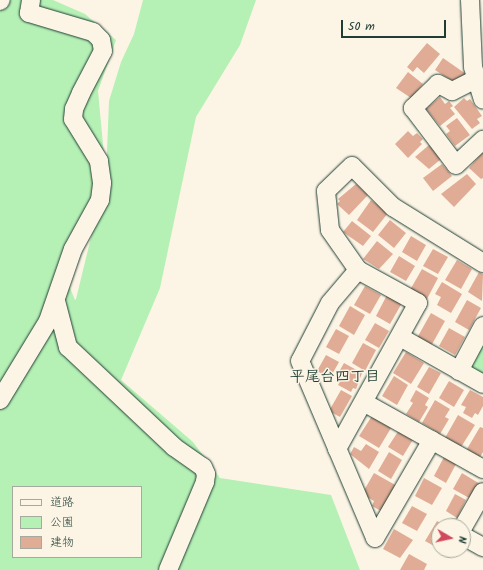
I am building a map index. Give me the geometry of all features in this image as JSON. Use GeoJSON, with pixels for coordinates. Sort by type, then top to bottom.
{"type":"FeatureCollection","features":[{"type":"Feature","properties":{"kind":"street"},"geometry":{"type":"LineString","coordinates":[[0,400],[34,346],[56,300],[73,249],[100,200],[102,183],[99,161],[73,119],[74,109],[95,70],[103,47],[93,32],[29,13],[31,0]]}},
{"type":"Feature","properties":{"kind":"street"},"geometry":{"type":"LineString","coordinates":[[470,0],[473,67],[483,100]]}},
{"type":"Feature","properties":{"kind":"street"},"geometry":{"type":"LineString","coordinates":[[476,79],[452,91],[438,84],[413,108],[456,165],[483,140]]}},
{"type":"Feature","properties":{"kind":"street"},"geometry":{"type":"LineString","coordinates":[[337,449],[365,403],[418,303],[358,270],[330,230],[326,191],[352,166],[393,207],[483,263]]}},
{"type":"Feature","properties":{"kind":"street"},"geometry":{"type":"LineString","coordinates":[[358,270],[330,303],[300,361],[375,538],[432,440]]}},
{"type":"Feature","properties":{"kind":"street"},"geometry":{"type":"LineString","coordinates":[[56,300],[68,348],[174,447],[198,461],[205,471],[205,482],[168,570]]}},
{"type":"Feature","properties":{"kind":"street"},"geometry":{"type":"LineString","coordinates":[[459,370],[483,326]]}},
{"type":"Feature","properties":{"kind":"street"},"geometry":{"type":"LineString","coordinates":[[400,337],[483,384]]}},
{"type":"Feature","properties":{"kind":"street"},"geometry":{"type":"LineString","coordinates":[[365,403],[483,469]]}},
{"type":"Feature","properties":{"kind":"street"},"geometry":{"type":"LineString","coordinates":[[468,518],[483,492]]}},
{"type":"Feature","properties":{"kind":"street"},"geometry":{"type":"LineString","coordinates":[[471,540],[483,547]]}},
{"type":"Feature","properties":{"kind":"green space"},"geometry":{"type":"Polygon","coordinates":[[[0,0],[53,0],[85,14],[116,40],[98,91],[106,176],[109,101],[121,62],[134,34],[143,0],[256,0],[240,45],[196,117],[160,288],[121,380],[193,442],[220,478],[331,495],[360,570],[0,570],[0,0]],[[95,221],[68,283],[75,300],[95,221]]]}},
{"type":"Feature","properties":{"kind":"green space"},"geometry":{"type":"Polygon","coordinates":[[[483,335],[483,384],[459,371],[483,335]]]}},
{"type":"Feature","properties":{"kind":"building"},"geometry":{"type":"Polygon","coordinates":[[[427,43],[440,54],[424,73],[417,67],[413,72],[407,67],[427,43]]]}},
{"type":"Feature","properties":{"kind":"building"},"geometry":{"type":"Polygon","coordinates":[[[443,58],[466,74],[457,84],[435,70],[443,58]]]}},
{"type":"Feature","properties":{"kind":"building"},"geometry":{"type":"Polygon","coordinates":[[[408,72],[423,84],[411,98],[396,88],[408,72]]]}},
{"type":"Feature","properties":{"kind":"building"},"geometry":{"type":"Polygon","coordinates":[[[440,97],[445,104],[449,101],[453,106],[450,108],[455,114],[440,126],[426,109],[440,97]]]}},
{"type":"Feature","properties":{"kind":"building"},"geometry":{"type":"Polygon","coordinates":[[[464,98],[467,101],[470,99],[482,116],[477,119],[480,123],[472,129],[454,107],[464,98]]]}},
{"type":"Feature","properties":{"kind":"building"},"geometry":{"type":"Polygon","coordinates":[[[457,118],[470,135],[455,146],[446,134],[450,131],[446,126],[457,118]]]}},
{"type":"Feature","properties":{"kind":"building"},"geometry":{"type":"Polygon","coordinates":[[[408,131],[413,136],[417,133],[423,139],[420,142],[422,144],[408,158],[395,144],[408,131]]]}},
{"type":"Feature","properties":{"kind":"building"},"geometry":{"type":"Polygon","coordinates":[[[429,145],[441,159],[429,169],[415,157],[429,145]]]}},
{"type":"Feature","properties":{"kind":"building"},"geometry":{"type":"Polygon","coordinates":[[[483,152],[483,178],[481,179],[469,168],[483,152]]]}},
{"type":"Feature","properties":{"kind":"building"},"geometry":{"type":"Polygon","coordinates":[[[442,164],[452,176],[433,191],[423,178],[442,164]]]}},
{"type":"Feature","properties":{"kind":"building"},"geometry":{"type":"Polygon","coordinates":[[[467,174],[476,184],[454,207],[441,194],[467,174]]]}},
{"type":"Feature","properties":{"kind":"building"},"geometry":{"type":"Polygon","coordinates":[[[356,184],[368,195],[349,215],[337,204],[340,201],[338,199],[356,184]]]}},
{"type":"Feature","properties":{"kind":"building"},"geometry":{"type":"Polygon","coordinates":[[[371,200],[388,213],[373,232],[357,220],[371,200]]]}},
{"type":"Feature","properties":{"kind":"building"},"geometry":{"type":"Polygon","coordinates":[[[390,220],[406,233],[394,248],[378,235],[390,220]]]}},
{"type":"Feature","properties":{"kind":"building"},"geometry":{"type":"Polygon","coordinates":[[[352,221],[371,236],[363,246],[343,232],[352,221]]]}},
{"type":"Feature","properties":{"kind":"building"},"geometry":{"type":"Polygon","coordinates":[[[411,236],[426,245],[417,261],[402,252],[411,236]]]}},
{"type":"Feature","properties":{"kind":"building"},"geometry":{"type":"Polygon","coordinates":[[[377,241],[393,254],[379,269],[363,259],[377,241]]]}},
{"type":"Feature","properties":{"kind":"building"},"geometry":{"type":"Polygon","coordinates":[[[433,249],[448,257],[438,274],[423,266],[433,249]]]}},
{"type":"Feature","properties":{"kind":"building"},"geometry":{"type":"Polygon","coordinates":[[[399,256],[415,266],[406,281],[390,272],[399,256]]]}},
{"type":"Feature","properties":{"kind":"building"},"geometry":{"type":"Polygon","coordinates":[[[457,260],[472,269],[461,289],[445,280],[457,260]]]}},
{"type":"Feature","properties":{"kind":"building"},"geometry":{"type":"Polygon","coordinates":[[[422,269],[438,278],[427,299],[410,290],[422,269]]]}},
{"type":"Feature","properties":{"kind":"building"},"geometry":{"type":"Polygon","coordinates":[[[479,272],[483,274],[482,301],[468,292],[479,272]]]}},
{"type":"Feature","properties":{"kind":"building"},"geometry":{"type":"Polygon","coordinates":[[[442,282],[462,294],[451,313],[437,305],[441,297],[435,294],[442,282]]]}},
{"type":"Feature","properties":{"kind":"building"},"geometry":{"type":"Polygon","coordinates":[[[365,286],[381,295],[370,314],[354,305],[365,286]]]}},
{"type":"Feature","properties":{"kind":"building"},"geometry":{"type":"Polygon","coordinates":[[[387,295],[402,303],[390,324],[376,316],[387,295]]]}},
{"type":"Feature","properties":{"kind":"building"},"geometry":{"type":"Polygon","coordinates":[[[467,300],[481,308],[469,330],[455,322],[467,300]]]}},
{"type":"Feature","properties":{"kind":"building"},"geometry":{"type":"Polygon","coordinates":[[[350,306],[365,315],[354,335],[339,326],[350,306]]]}},
{"type":"Feature","properties":{"kind":"building"},"geometry":{"type":"Polygon","coordinates":[[[431,313],[445,321],[431,346],[417,338],[431,313]]]}},
{"type":"Feature","properties":{"kind":"building"},"geometry":{"type":"Polygon","coordinates":[[[375,323],[389,331],[379,348],[365,340],[375,323]]]}},
{"type":"Feature","properties":{"kind":"building"},"geometry":{"type":"Polygon","coordinates":[[[449,328],[465,337],[455,355],[439,346],[449,328]]]}},
{"type":"Feature","properties":{"kind":"building"},"geometry":{"type":"Polygon","coordinates":[[[336,329],[349,336],[339,354],[326,347],[336,329]]]}},
{"type":"Feature","properties":{"kind":"building"},"geometry":{"type":"Polygon","coordinates":[[[363,343],[376,350],[365,371],[352,363],[363,343]]]}},
{"type":"Feature","properties":{"kind":"building"},"geometry":{"type":"Polygon","coordinates":[[[406,352],[424,363],[411,384],[393,373],[406,352]]]}},
{"type":"Feature","properties":{"kind":"building"},"geometry":{"type":"Polygon","coordinates":[[[326,355],[339,362],[330,378],[317,371],[326,355]]]}},
{"type":"Feature","properties":{"kind":"building"},"geometry":{"type":"Polygon","coordinates":[[[344,363],[362,373],[356,389],[353,388],[351,392],[338,385],[345,373],[340,370],[344,363]]]}},
{"type":"Feature","properties":{"kind":"building"},"geometry":{"type":"Polygon","coordinates":[[[429,367],[441,373],[429,394],[417,387],[429,367]]]}},
{"type":"Feature","properties":{"kind":"building"},"geometry":{"type":"Polygon","coordinates":[[[394,376],[408,385],[397,405],[382,396],[394,376]]]}},
{"type":"Feature","properties":{"kind":"building"},"geometry":{"type":"Polygon","coordinates":[[[449,381],[464,390],[454,407],[439,398],[449,381]]]}},
{"type":"Feature","properties":{"kind":"building"},"geometry":{"type":"Polygon","coordinates":[[[341,390],[352,396],[340,417],[329,411],[341,390]]]}},
{"type":"Feature","properties":{"kind":"building"},"geometry":{"type":"Polygon","coordinates":[[[416,390],[429,398],[425,405],[428,407],[419,422],[406,414],[413,403],[410,401],[416,390]]]}},
{"type":"Feature","properties":{"kind":"building"},"geometry":{"type":"Polygon","coordinates":[[[470,390],[483,397],[483,406],[478,415],[475,413],[472,418],[463,413],[466,407],[461,405],[470,390]]]}},
{"type":"Feature","properties":{"kind":"building"},"geometry":{"type":"Polygon","coordinates":[[[435,400],[450,409],[445,417],[449,419],[440,434],[422,423],[435,400]]]}},
{"type":"Feature","properties":{"kind":"building"},"geometry":{"type":"Polygon","coordinates":[[[458,415],[475,425],[461,447],[445,438],[458,415]]]}},
{"type":"Feature","properties":{"kind":"building"},"geometry":{"type":"Polygon","coordinates":[[[372,416],[391,428],[379,448],[359,436],[372,416]]]}},
{"type":"Feature","properties":{"kind":"building"},"geometry":{"type":"Polygon","coordinates":[[[480,427],[483,428],[483,452],[480,457],[467,449],[480,427]]]}},
{"type":"Feature","properties":{"kind":"building"},"geometry":{"type":"Polygon","coordinates":[[[399,430],[414,438],[403,456],[388,447],[399,430]]]}},
{"type":"Feature","properties":{"kind":"building"},"geometry":{"type":"Polygon","coordinates":[[[366,444],[379,452],[369,469],[350,454],[354,447],[361,451],[366,444]]]}},
{"type":"Feature","properties":{"kind":"building"},"geometry":{"type":"Polygon","coordinates":[[[389,452],[402,460],[391,479],[378,471],[389,452]]]}},
{"type":"Feature","properties":{"kind":"building"},"geometry":{"type":"Polygon","coordinates":[[[444,457],[456,464],[446,483],[434,476],[444,457]]]}},
{"type":"Feature","properties":{"kind":"building"},"geometry":{"type":"Polygon","coordinates":[[[374,473],[397,486],[383,512],[372,506],[374,501],[362,494],[374,473]]]}},
{"type":"Feature","properties":{"kind":"building"},"geometry":{"type":"Polygon","coordinates":[[[462,473],[480,484],[471,499],[453,489],[462,473]]]}},
{"type":"Feature","properties":{"kind":"building"},"geometry":{"type":"Polygon","coordinates":[[[424,478],[442,488],[432,505],[415,496],[424,478]]]}},
{"type":"Feature","properties":{"kind":"building"},"geometry":{"type":"Polygon","coordinates":[[[455,494],[466,500],[457,518],[446,511],[455,494]]]}},
{"type":"Feature","properties":{"kind":"building"},"geometry":{"type":"Polygon","coordinates":[[[412,506],[427,514],[417,531],[402,523],[412,506]]]}},
{"type":"Feature","properties":{"kind":"building"},"geometry":{"type":"Polygon","coordinates":[[[394,529],[413,540],[400,558],[383,549],[394,529]]]}},
{"type":"Feature","properties":{"kind":"building"},"geometry":{"type":"Polygon","coordinates":[[[431,531],[431,544],[425,541],[431,531]]]}},
{"type":"Feature","properties":{"kind":"building"},"geometry":{"type":"Polygon","coordinates":[[[409,554],[427,564],[424,570],[400,570],[409,554]]]}},
{"type":"Feature","properties":{"kind":"district","name":"平尾台四丁目"},"geometry":{"type":"Point","coordinates":[335,378]}}]}
